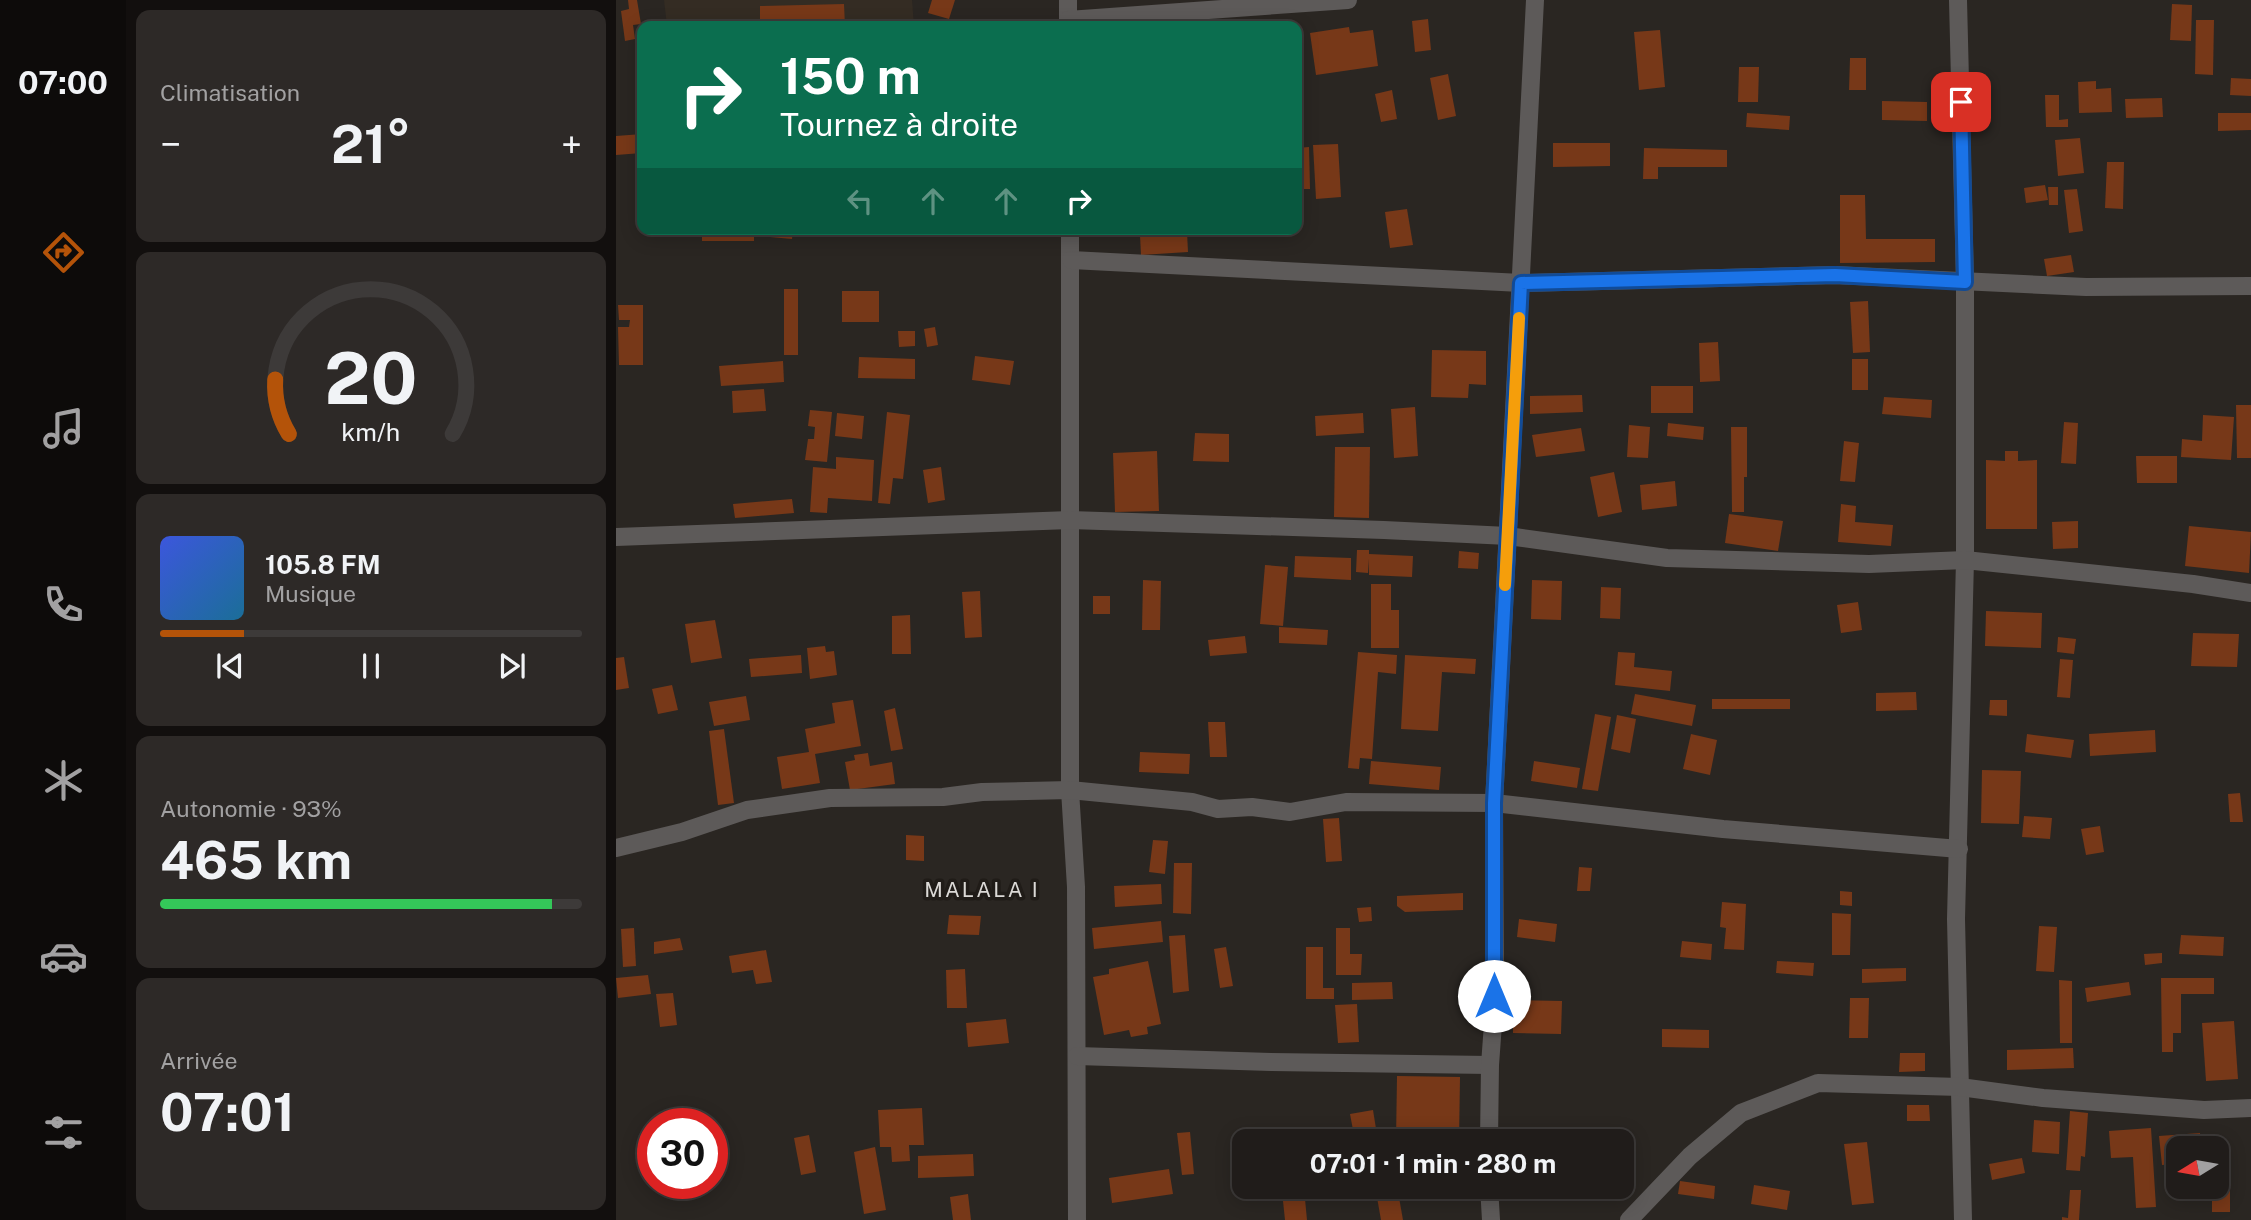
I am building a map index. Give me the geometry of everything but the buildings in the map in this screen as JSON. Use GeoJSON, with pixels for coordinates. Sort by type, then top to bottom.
{"type":"FeatureCollection","features":[{"type":"Feature","properties":{"kind":"street"},"geometry":{"type":"LineString","coordinates":[[1068,0],[1068,21]]}},
{"type":"Feature","properties":{"kind":"street"},"geometry":{"type":"LineString","coordinates":[[1092,21],[1348,0]]}},
{"type":"Feature","properties":{"kind":"street"},"geometry":{"type":"LineString","coordinates":[[1489,1129],[1494,996],[1494,803],[1535,0]]}},
{"type":"Feature","properties":{"kind":"street"},"geometry":{"type":"LineString","coordinates":[[1958,0],[1965,282],[1965,560],[1956,919],[1962,1220]]}},
{"type":"Feature","properties":{"kind":"street"},"geometry":{"type":"LineString","coordinates":[[1070,235],[1070,789],[1076,887],[1077,1220]]}},
{"type":"Feature","properties":{"kind":"street"},"geometry":{"type":"LineString","coordinates":[[1071,260],[1521,283],[1835,275],[2086,287],[2251,286]]}},
{"type":"Feature","properties":{"kind":"street"},"geometry":{"type":"LineString","coordinates":[[616,537],[1070,520],[1508,536],[1667,558],[1870,564],[1965,560],[2193,584],[2251,593]]}},
{"type":"Feature","properties":{"kind":"street"},"geometry":{"type":"LineString","coordinates":[[616,848],[682,832],[747,810],[813,800],[943,797],[982,792],[1070,789],[1192,802],[1217,809],[1252,807],[1290,812],[1346,802],[1494,803],[1723,829],[1959,849]]}},
{"type":"Feature","properties":{"kind":"street"},"geometry":{"type":"LineString","coordinates":[[1077,1056],[1490,1065]]}},
{"type":"Feature","properties":{"kind":"street"},"geometry":{"type":"LineString","coordinates":[[1629,1220],[1690,1156],[1741,1113],[1818,1083],[1960,1087],[2043,1098],[2204,1110],[2251,1108]]}},
{"type":"Feature","properties":{"kind":"street"},"geometry":{"type":"LineString","coordinates":[[1490,1199],[1491,1220]]}},
{"type":"Feature","properties":{"kind":"shaded area"},"geometry":{"type":"Polygon","coordinates":[[[664,0],[912,0],[914,21],[666,21],[664,0]]]}},
{"type":"Feature","properties":{"kind":"slow traffic"},"geometry":{"type":"LineString","coordinates":[[1505,585],[1519,318]]}},
{"type":"Feature","properties":{"kind":"district","name":"MALALA I"},"geometry":{"type":"Point","coordinates":[982,890]}},
{"type":"Feature","properties":{"kind":"route"},"geometry":{"type":"LineString","coordinates":[[1494,996],[1494,803],[1521,283],[1835,275],[1965,282],[1961,102]]}}]}
